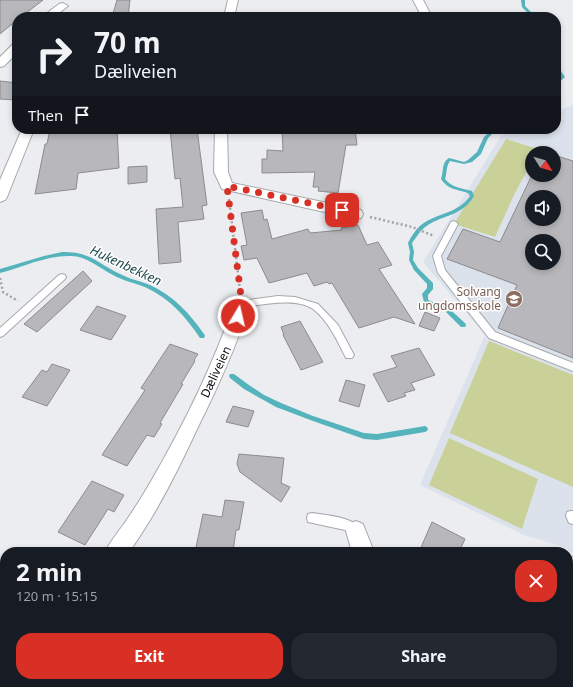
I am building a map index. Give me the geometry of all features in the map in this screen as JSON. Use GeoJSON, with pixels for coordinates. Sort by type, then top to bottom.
{"type":"FeatureCollection","features":[{"type":"Feature","properties":{"kind":"street"},"geometry":{"type":"LineString","coordinates":[[230,12],[233,0]]}},
{"type":"Feature","properties":{"kind":"street"},"geometry":{"type":"LineString","coordinates":[[418,0],[424,12]]}},
{"type":"Feature","properties":{"kind":"street"},"geometry":{"type":"LineString","coordinates":[[53,12],[64,3]]}},
{"type":"Feature","properties":{"kind":"street"},"geometry":{"type":"LineString","coordinates":[[0,64],[12,51]]}},
{"type":"Feature","properties":{"kind":"street"},"geometry":{"type":"LineString","coordinates":[[0,197],[26,134]]}},
{"type":"Feature","properties":{"kind":"street"},"geometry":{"type":"LineString","coordinates":[[221,134],[221,172],[227,186],[356,214]]}},
{"type":"Feature","properties":{"kind":"street","name":"Dæliveien"},"geometry":{"type":"LineString","coordinates":[[120,547],[135,528],[167,473],[230,340],[242,304]]}},
{"type":"Feature","properties":{"kind":"street"},"geometry":{"type":"LineString","coordinates":[[356,531],[361,547]]}},
{"type":"Feature","properties":{"kind":"lane"},"geometry":{"type":"LineString","coordinates":[[454,224],[437,256],[441,271],[492,335],[573,367]]}},
{"type":"Feature","properties":{"kind":"lane"},"geometry":{"type":"LineString","coordinates":[[0,333],[62,277]]}},
{"type":"Feature","properties":{"kind":"lane"},"geometry":{"type":"LineString","coordinates":[[242,304],[278,299],[295,300],[315,306],[336,328],[349,354]]}},
{"type":"Feature","properties":{"kind":"lane"},"geometry":{"type":"LineString","coordinates":[[312,518],[346,525],[356,531]]}},
{"type":"Feature","properties":{"kind":"path"},"geometry":{"type":"LineString","coordinates":[[227,186],[242,304]]}},
{"type":"Feature","properties":{"kind":"path"},"geometry":{"type":"LineString","coordinates":[[356,214],[412,227],[433,235]]}},
{"type":"Feature","properties":{"kind":"path"},"geometry":{"type":"LineString","coordinates":[[0,278],[3,292]]}},
{"type":"Feature","properties":{"kind":"path"},"geometry":{"type":"LineString","coordinates":[[3,292],[30,307]]}},
{"type":"Feature","properties":{"kind":"shaded area","name":"Solvang ungdomsskole"},"geometry":{"type":"Polygon","coordinates":[[[573,105],[573,547],[564,547],[524,535],[420,485],[485,335],[423,262],[501,136],[506,134],[561,134],[561,110],[573,105]]]}},
{"type":"Feature","properties":{"kind":"green space"},"geometry":{"type":"Polygon","coordinates":[[[506,139],[528,146],[525,146],[525,174],[495,237],[454,224],[506,139]]]}},
{"type":"Feature","properties":{"kind":"green space"},"geometry":{"type":"Polygon","coordinates":[[[489,341],[573,375],[573,487],[450,433],[489,341]]]}},
{"type":"Feature","properties":{"kind":"green space"},"geometry":{"type":"Polygon","coordinates":[[[449,438],[538,479],[522,529],[429,485],[449,438]]]}},
{"type":"Feature","properties":{"kind":"building"},"geometry":{"type":"Polygon","coordinates":[[[0,0],[43,0],[27,12],[12,12],[12,24],[0,34],[0,0]]]}},
{"type":"Feature","properties":{"kind":"building"},"geometry":{"type":"Polygon","coordinates":[[[117,0],[130,0],[129,12],[113,12],[117,0]]]}},
{"type":"Feature","properties":{"kind":"building"},"geometry":{"type":"Polygon","coordinates":[[[0,81],[12,82],[12,100],[0,99],[0,81]]]}},
{"type":"Feature","properties":{"kind":"building"},"geometry":{"type":"Polygon","coordinates":[[[49,134],[117,134],[119,168],[78,173],[76,189],[35,194],[45,144],[47,144],[49,134]]]}},
{"type":"Feature","properties":{"kind":"building"},"geometry":{"type":"Polygon","coordinates":[[[170,134],[198,134],[207,205],[202,206],[204,219],[178,222],[181,262],[159,264],[156,209],[183,207],[180,178],[175,179],[170,134]]]}},
{"type":"Feature","properties":{"kind":"building"},"geometry":{"type":"Polygon","coordinates":[[[282,134],[356,134],[357,145],[346,145],[338,193],[318,191],[319,187],[313,187],[315,172],[262,173],[262,159],[267,159],[267,150],[283,151],[282,134]]]}},
{"type":"Feature","properties":{"kind":"building"},"geometry":{"type":"Polygon","coordinates":[[[561,157],[573,161],[573,358],[498,328],[517,285],[447,259],[463,229],[500,242],[529,182],[561,182],[561,157]]]}},
{"type":"Feature","properties":{"kind":"building"},"geometry":{"type":"Polygon","coordinates":[[[147,166],[147,182],[128,184],[128,167],[147,166]]]}},
{"type":"Feature","properties":{"kind":"building"},"geometry":{"type":"Polygon","coordinates":[[[262,210],[264,220],[267,219],[272,239],[308,229],[310,233],[342,230],[341,228],[358,225],[367,245],[378,242],[392,265],[379,269],[415,324],[394,317],[359,328],[332,283],[329,284],[327,282],[314,286],[307,273],[269,283],[257,258],[244,260],[241,246],[247,245],[241,213],[262,210]]]}},
{"type":"Feature","properties":{"kind":"building"},"geometry":{"type":"Polygon","coordinates":[[[83,271],[92,281],[37,332],[24,324],[83,271]]]}},
{"type":"Feature","properties":{"kind":"building"},"geometry":{"type":"Polygon","coordinates":[[[97,306],[126,316],[111,340],[80,330],[97,306]]]}},
{"type":"Feature","properties":{"kind":"building"},"geometry":{"type":"Polygon","coordinates":[[[425,312],[440,318],[434,331],[419,326],[425,312]]]}},
{"type":"Feature","properties":{"kind":"building"},"geometry":{"type":"Polygon","coordinates":[[[300,321],[323,362],[301,370],[283,335],[281,327],[300,321]]]}},
{"type":"Feature","properties":{"kind":"building"},"geometry":{"type":"Polygon","coordinates":[[[170,344],[198,354],[181,384],[183,384],[160,423],[162,424],[154,437],[147,435],[127,466],[102,455],[145,390],[141,388],[170,344]]]}},
{"type":"Feature","properties":{"kind":"building"},"geometry":{"type":"Polygon","coordinates":[[[419,348],[435,375],[411,383],[415,390],[404,393],[406,396],[388,402],[373,374],[397,367],[391,356],[419,348]]]}},
{"type":"Feature","properties":{"kind":"building"},"geometry":{"type":"Polygon","coordinates":[[[52,364],[70,370],[47,406],[22,397],[42,370],[47,372],[52,364]]]}},
{"type":"Feature","properties":{"kind":"building"},"geometry":{"type":"Polygon","coordinates":[[[346,380],[365,385],[359,407],[339,401],[346,380]]]}},
{"type":"Feature","properties":{"kind":"building"},"geometry":{"type":"Polygon","coordinates":[[[233,406],[254,411],[248,427],[226,422],[233,406]]]}},
{"type":"Feature","properties":{"kind":"building"},"geometry":{"type":"Polygon","coordinates":[[[239,454],[284,458],[281,483],[290,487],[281,502],[240,472],[237,464],[239,454]]]}},
{"type":"Feature","properties":{"kind":"building"},"geometry":{"type":"Polygon","coordinates":[[[92,481],[124,495],[114,512],[108,509],[85,545],[58,532],[92,481]]]}},
{"type":"Feature","properties":{"kind":"building"},"geometry":{"type":"Polygon","coordinates":[[[225,500],[244,502],[239,530],[236,530],[234,547],[196,547],[203,514],[222,517],[225,500]]]}},
{"type":"Feature","properties":{"kind":"building"},"geometry":{"type":"Polygon","coordinates":[[[432,522],[465,539],[461,547],[421,547],[432,522]]]}},
{"type":"Feature","properties":{"kind":"waterway","name":"Hukenbekken"},"geometry":{"type":"LineString","coordinates":[[523,0],[523,6],[529,12]]}},
{"type":"Feature","properties":{"kind":"waterway","name":"Hukenbekken"},"geometry":{"type":"LineString","coordinates":[[561,74],[563,77],[561,79]]}},
{"type":"Feature","properties":{"kind":"waterway","name":"Hukenbekken"},"geometry":{"type":"LineString","coordinates":[[463,325],[443,306],[434,305],[426,301],[425,294],[430,289],[430,283],[416,269],[411,260],[412,252],[410,243],[423,226],[458,210],[468,202],[472,196],[470,192],[452,187],[445,183],[443,179],[445,164],[449,159],[464,163],[470,161],[479,153],[486,137],[489,134]]}},
{"type":"Feature","properties":{"kind":"waterway","name":"Hukenbekken"},"geometry":{"type":"LineString","coordinates":[[0,271],[62,254],[83,256],[119,276],[158,291],[173,301],[202,336]]}},
{"type":"Feature","properties":{"kind":"waterway","name":"Hukenbekken"},"geometry":{"type":"LineString","coordinates":[[232,376],[246,387],[278,405],[364,436],[377,437],[425,429]]}},
{"type":"Feature","properties":{"kind":"place","name":"Solvang ungdomsskole"},"geometry":{"type":"Point","coordinates":[514,299]}},
{"type":"Feature","properties":{"kind":"route"},"geometry":{"type":"LineString","coordinates":[[238,316],[242,304],[227,186],[342,210]]}}]}
